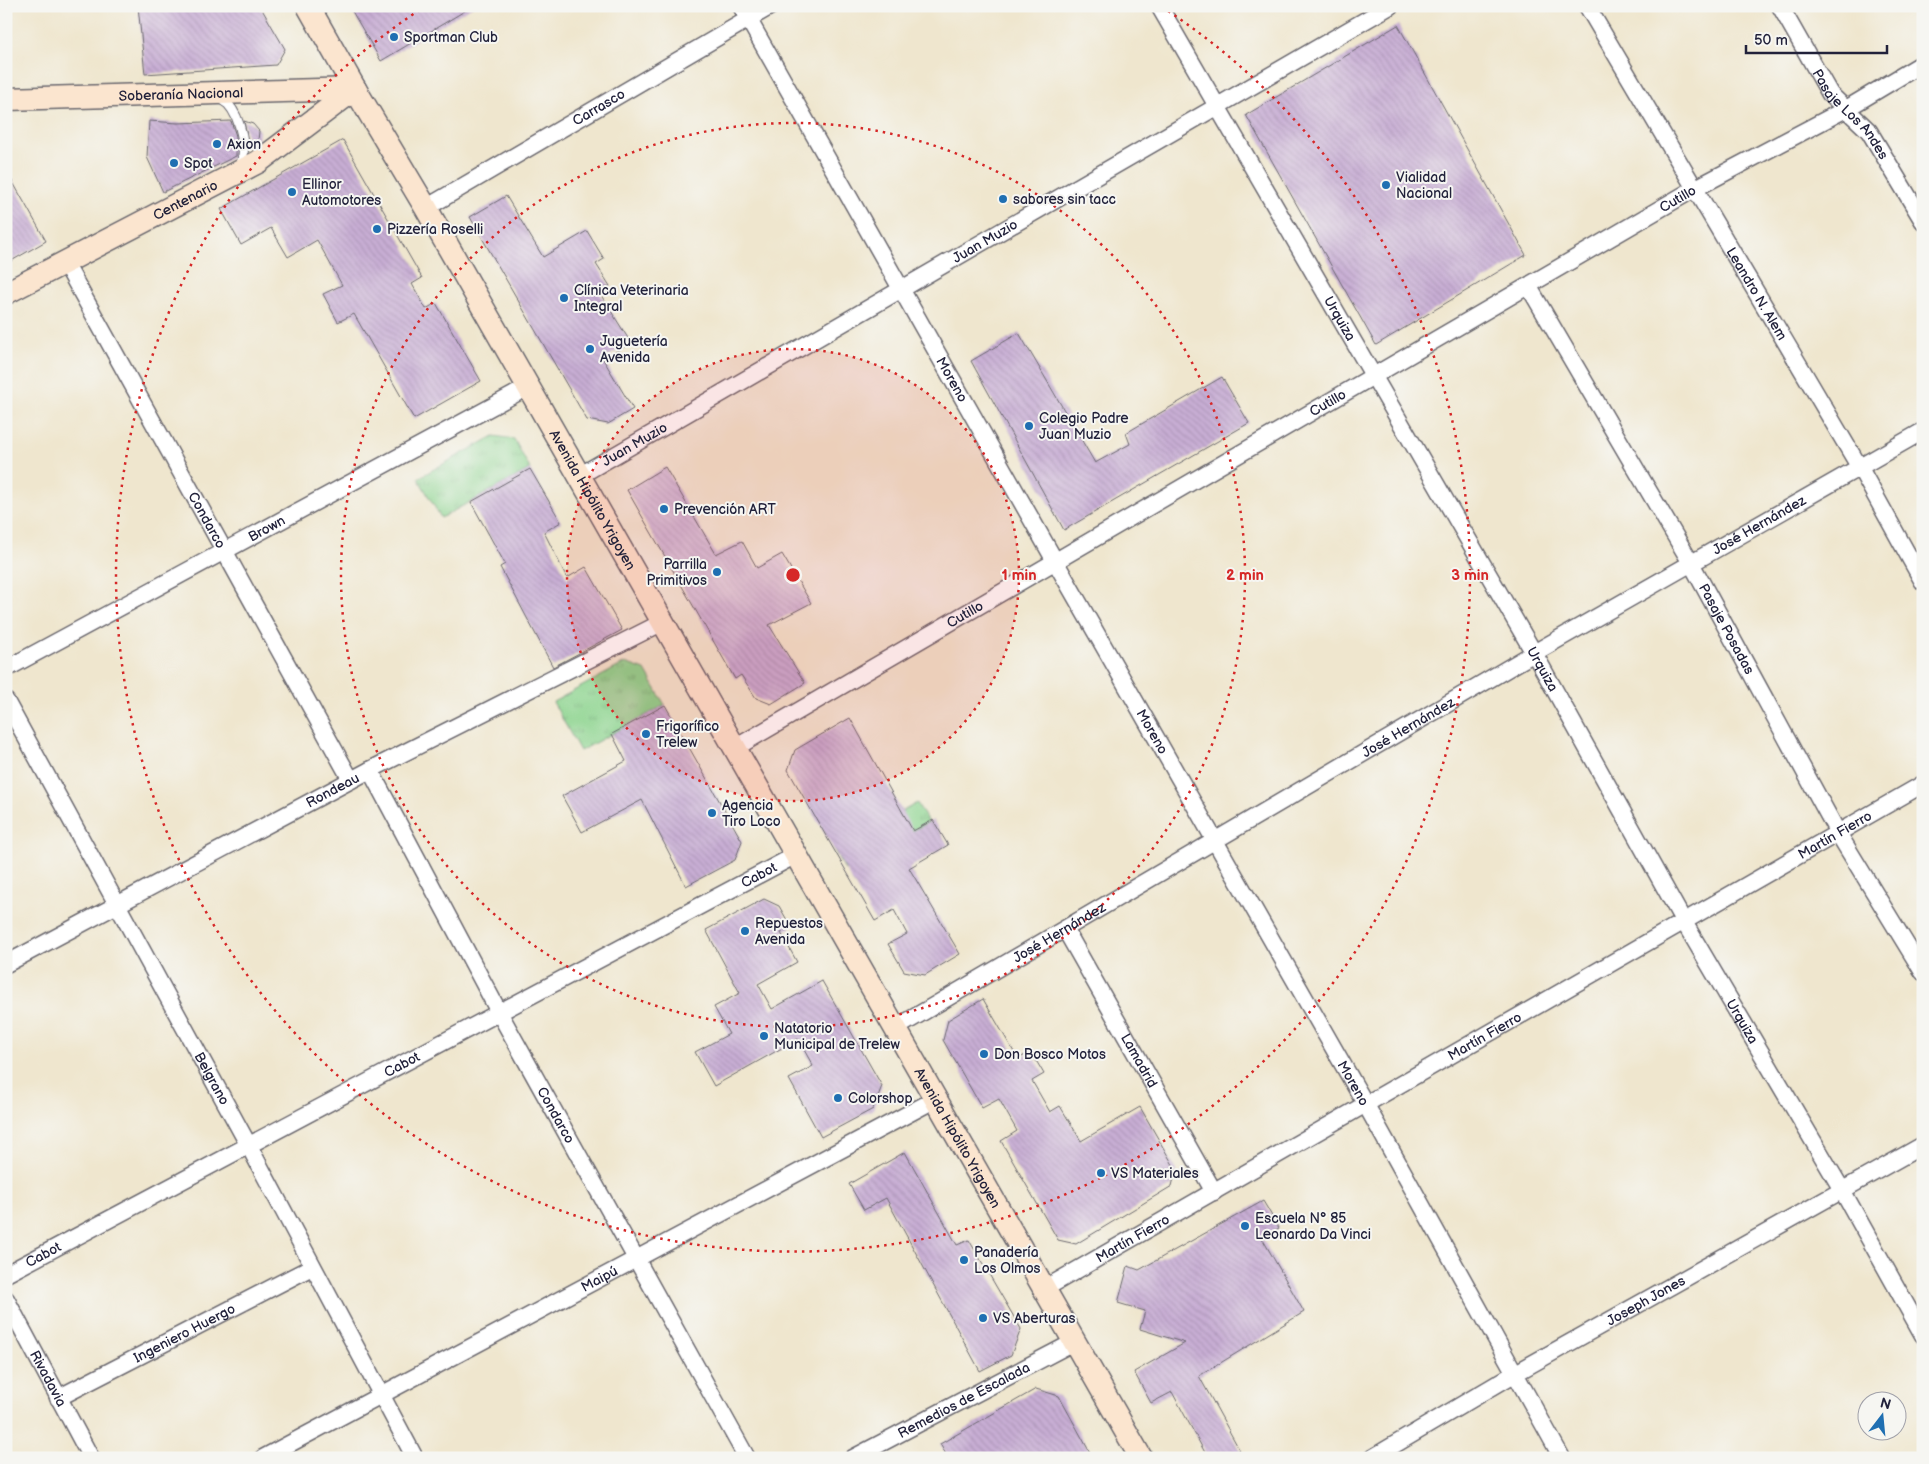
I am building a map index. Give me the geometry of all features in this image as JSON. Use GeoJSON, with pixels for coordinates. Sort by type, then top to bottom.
{"type":"FeatureCollection","features":[{"type":"Feature","properties":{"kind":"main road","name":"Avenida Hipólito Yrigoyen"},"geometry":{"type":"LineString","coordinates":[[308,6],[426,208],[1141,1458]]}},
{"type":"Feature","properties":{"kind":"main road","name":"Soberanía Nacional"},"geometry":{"type":"LineString","coordinates":[[6,100],[355,89]]}},
{"type":"Feature","properties":{"kind":"main road","name":"Centenario"},"geometry":{"type":"LineString","coordinates":[[6,293],[64,261],[234,176],[284,144],[355,89]]}},
{"type":"Feature","properties":{"kind":"street","name":"Carrasco"},"geometry":{"type":"LineString","coordinates":[[426,208],[745,13],[771,6]]}},
{"type":"Feature","properties":{"kind":"street","name":"Urquiza"},"geometry":{"type":"LineString","coordinates":[[1159,6],[1534,653],[1684,922],[1842,1190],[1923,1335]]}},
{"type":"Feature","properties":{"kind":"street","name":"Juan Muzio"},"geometry":{"type":"LineString","coordinates":[[579,476],[1390,6]]}},
{"type":"Feature","properties":{"kind":"street","name":"Leandro N. Alem"},"geometry":{"type":"LineString","coordinates":[[1587,6],[1860,468],[1923,582]]}},
{"type":"Feature","properties":{"kind":"street","name":"Pasaje Los Andes"},"geometry":{"type":"LineString","coordinates":[[1780,6],[1830,94],[1869,131],[1923,221]]}},
{"type":"Feature","properties":{"kind":"street","name":"Moreno"},"geometry":{"type":"LineString","coordinates":[[745,13],[1214,841],[1366,1105],[1562,1458]]}},
{"type":"Feature","properties":{"kind":"street","name":"Cutillo"},"geometry":{"type":"LineString","coordinates":[[735,748],[1529,287],[1694,189],[1846,110],[1923,63]]}},
{"type":"Feature","properties":{"kind":"street","name":"Condarco"},"geometry":{"type":"LineString","coordinates":[[64,261],[352,780]]}},
{"type":"Feature","properties":{"kind":"street","name":"Pasaje Posadas"},"geometry":{"type":"LineString","coordinates":[[1529,287],[1691,563],[1838,833],[1923,972]]}},
{"type":"Feature","properties":{"kind":"street","name":"Brown"},"geometry":{"type":"LineString","coordinates":[[6,669],[528,387]]}},
{"type":"Feature","properties":{"kind":"street","name":"José Hernández"},"geometry":{"type":"LineString","coordinates":[[896,1028],[1534,653],[1923,432]]}},
{"type":"Feature","properties":{"kind":"street","name":"Rondeau"},"geometry":{"type":"LineString","coordinates":[[6,964],[370,770],[663,622]]}},
{"type":"Feature","properties":{"kind":"street","name":"Belgrano"},"geometry":{"type":"LineString","coordinates":[[6,701],[249,1146],[415,1458]]}},
{"type":"Feature","properties":{"kind":"street","name":"Condarco"},"geometry":{"type":"LineString","coordinates":[[370,770],[500,1014],[638,1258],[747,1458]]}},
{"type":"Feature","properties":{"kind":"street","name":"Martín Fierro"},"geometry":{"type":"LineString","coordinates":[[1044,1289],[1923,784]]}},
{"type":"Feature","properties":{"kind":"street","name":"Cabot"},"geometry":{"type":"LineString","coordinates":[[6,1274],[500,1014],[796,855]]}},
{"type":"Feature","properties":{"kind":"street","name":"Lamadrid"},"geometry":{"type":"LineString","coordinates":[[1065,929],[1214,1192]]}},
{"type":"Feature","properties":{"kind":"street","name":"Maipú"},"geometry":{"type":"LineString","coordinates":[[262,1458],[936,1099]]}},
{"type":"Feature","properties":{"kind":"street","name":"Joseph Jones"},"geometry":{"type":"LineString","coordinates":[[1372,1458],[1514,1374],[1923,1145]]}},
{"type":"Feature","properties":{"kind":"street","name":"Ingeniero Huergo"},"geometry":{"type":"LineString","coordinates":[[58,1398],[312,1266]]}},
{"type":"Feature","properties":{"kind":"street","name":"Rivadavia"},"geometry":{"type":"LineString","coordinates":[[6,1298],[91,1458]]}},
{"type":"Feature","properties":{"kind":"street","name":"Remedios de Escalada"},"geometry":{"type":"LineString","coordinates":[[853,1458],[1074,1342]]}},
{"type":"Feature","properties":{"kind":"lane"},"geometry":{"type":"LineString","coordinates":[[214,94],[228,105],[236,116],[244,146],[244,155],[234,176]]}},
{"type":"Feature","properties":{"kind":"green space"},"geometry":{"type":"Polygon","coordinates":[[[494,436],[514,439],[530,469],[441,518],[418,478],[494,436]]]}},
{"type":"Feature","properties":{"kind":"green space"},"geometry":{"type":"Polygon","coordinates":[[[625,663],[645,670],[665,705],[580,751],[553,702],[625,663]]]}},
{"type":"Feature","properties":{"kind":"green space"},"geometry":{"type":"Polygon","coordinates":[[[917,803],[928,822],[845,870],[834,850],[917,803]]]}},
{"type":"Feature","properties":{"kind":"building"},"geometry":{"type":"Polygon","coordinates":[[[138,6],[260,6],[285,49],[276,65],[145,74],[138,6]]]}},
{"type":"Feature","properties":{"kind":"building","name":"Sportman Club"},"geometry":{"type":"Polygon","coordinates":[[[349,6],[473,6],[381,61],[349,6]]]}},
{"type":"Feature","properties":{"kind":"building","name":"Vialidad Nacional"},"geometry":{"type":"Polygon","coordinates":[[[1398,25],[1526,255],[1376,345],[1246,115],[1398,25]]]}},
{"type":"Feature","properties":{"kind":"building"},"geometry":{"type":"Polygon","coordinates":[[[149,121],[178,123],[231,121],[236,136],[236,156],[163,192],[147,157],[149,121]]]}},
{"type":"Feature","properties":{"kind":"building"},"geometry":{"type":"Polygon","coordinates":[[[244,121],[253,124],[259,131],[258,141],[249,149],[244,121]]]}},
{"type":"Feature","properties":{"kind":"building"},"geometry":{"type":"Polygon","coordinates":[[[343,140],[422,278],[412,284],[426,309],[436,303],[481,381],[414,419],[354,314],[338,322],[323,294],[342,285],[317,240],[288,257],[271,228],[241,245],[221,209],[343,140]]]}},
{"type":"Feature","properties":{"kind":"building"},"geometry":{"type":"Polygon","coordinates":[[[6,170],[46,241],[6,264],[6,170]]]}},
{"type":"Feature","properties":{"kind":"building"},"geometry":{"type":"Polygon","coordinates":[[[506,196],[543,257],[587,231],[604,259],[596,264],[610,286],[599,292],[631,343],[603,359],[633,409],[608,424],[587,420],[470,217],[506,196]]]}},
{"type":"Feature","properties":{"kind":"building"},"geometry":{"type":"Polygon","coordinates":[[[1019,333],[1095,463],[1130,444],[1126,433],[1222,377],[1249,423],[1064,530],[971,361],[1019,333]]]}},
{"type":"Feature","properties":{"kind":"building"},"geometry":{"type":"Polygon","coordinates":[[[665,467],[716,554],[742,541],[757,568],[782,554],[811,603],[769,625],[805,683],[771,704],[756,698],[741,675],[735,679],[627,490],[665,467]]]}},
{"type":"Feature","properties":{"kind":"building"},"geometry":{"type":"Polygon","coordinates":[[[530,469],[561,522],[544,532],[567,578],[586,567],[622,630],[553,667],[500,567],[505,564],[471,502],[530,469]]]}},
{"type":"Feature","properties":{"kind":"building"},"geometry":{"type":"Polygon","coordinates":[[[665,705],[742,841],[735,860],[686,886],[642,800],[582,832],[562,796],[626,761],[612,734],[665,705]]]}},
{"type":"Feature","properties":{"kind":"building"},"geometry":{"type":"Polygon","coordinates":[[[850,718],[913,831],[933,820],[948,845],[909,868],[960,954],[925,975],[904,971],[888,944],[907,934],[894,910],[875,921],[788,770],[795,750],[850,718]]]}},
{"type":"Feature","properties":{"kind":"building"},"geometry":{"type":"Polygon","coordinates":[[[764,899],[779,906],[791,927],[781,933],[797,962],[758,984],[772,1009],[822,981],[882,1086],[873,1109],[821,1137],[789,1079],[813,1066],[798,1039],[714,1086],[695,1052],[729,1034],[714,1007],[740,993],[706,930],[764,899]]]}},
{"type":"Feature","properties":{"kind":"building"},"geometry":{"type":"Polygon","coordinates":[[[983,999],[1018,1059],[1031,1052],[1044,1074],[1032,1081],[1050,1112],[1060,1106],[1081,1141],[1140,1107],[1176,1170],[1172,1186],[1076,1244],[1058,1240],[1001,1141],[1017,1131],[999,1099],[982,1108],[943,1040],[948,1020],[983,999]]]}},
{"type":"Feature","properties":{"kind":"building"},"geometry":{"type":"Polygon","coordinates":[[[905,1152],[957,1245],[969,1240],[1021,1329],[1011,1355],[980,1371],[886,1198],[864,1210],[849,1184],[905,1152]]]}},
{"type":"Feature","properties":{"kind":"building"},"geometry":{"type":"Polygon","coordinates":[[[1263,1201],[1279,1228],[1262,1238],[1304,1312],[1199,1376],[1244,1458],[1208,1458],[1172,1392],[1151,1403],[1134,1372],[1185,1343],[1140,1329],[1145,1311],[1118,1303],[1128,1266],[1139,1270],[1263,1201]]]}},
{"type":"Feature","properties":{"kind":"building"},"geometry":{"type":"Polygon","coordinates":[[[1036,1389],[1059,1396],[1093,1458],[948,1458],[940,1444],[1036,1389]]]}},
{"type":"Feature","properties":{"kind":"place","name":"Sportman Club"},"geometry":{"type":"Point","coordinates":[394,37]}},
{"type":"Feature","properties":{"kind":"place","name":"Axion"},"geometry":{"type":"Point","coordinates":[217,144]}},
{"type":"Feature","properties":{"kind":"place","name":"Spot"},"geometry":{"type":"Point","coordinates":[174,163]}},
{"type":"Feature","properties":{"kind":"place","name":"Vialidad Nacional"},"geometry":{"type":"Point","coordinates":[1386,185]}},
{"type":"Feature","properties":{"kind":"place","name":"Ellinor Automotores"},"geometry":{"type":"Point","coordinates":[292,192]}},
{"type":"Feature","properties":{"kind":"place","name":"sabores sin tacc"},"geometry":{"type":"Point","coordinates":[1003,199]}},
{"type":"Feature","properties":{"kind":"place","name":"Pizzería Roselli"},"geometry":{"type":"Point","coordinates":[377,229]}},
{"type":"Feature","properties":{"kind":"place","name":"Clínica Veterinaria Integral"},"geometry":{"type":"Point","coordinates":[564,298]}},
{"type":"Feature","properties":{"kind":"place","name":"Juguetería Avenida"},"geometry":{"type":"Point","coordinates":[590,349]}},
{"type":"Feature","properties":{"kind":"place","name":"Colegio Padre Juan Muzio"},"geometry":{"type":"Point","coordinates":[1029,426]}},
{"type":"Feature","properties":{"kind":"place","name":"Prevención ART"},"geometry":{"type":"Point","coordinates":[664,509]}},
{"type":"Feature","properties":{"kind":"place","name":"Parrilla Primitivos"},"geometry":{"type":"Point","coordinates":[717,572]}},
{"type":"Feature","properties":{"kind":"place","name":"Frigorífico Trelew"},"geometry":{"type":"Point","coordinates":[646,734]}},
{"type":"Feature","properties":{"kind":"place","name":"Agencia Tiro Loco"},"geometry":{"type":"Point","coordinates":[712,813]}},
{"type":"Feature","properties":{"kind":"place","name":"Repuestos Avenida"},"geometry":{"type":"Point","coordinates":[745,931]}},
{"type":"Feature","properties":{"kind":"place","name":"Natatorio Municipal de Trelew"},"geometry":{"type":"Point","coordinates":[764,1036]}},
{"type":"Feature","properties":{"kind":"place","name":"Don Bosco Motos"},"geometry":{"type":"Point","coordinates":[984,1054]}},
{"type":"Feature","properties":{"kind":"place","name":"Colorshop"},"geometry":{"type":"Point","coordinates":[838,1098]}},
{"type":"Feature","properties":{"kind":"place","name":"VS Materiales"},"geometry":{"type":"Point","coordinates":[1101,1173]}},
{"type":"Feature","properties":{"kind":"place","name":"Escuela N° 85 Leonardo Da Vinci"},"geometry":{"type":"Point","coordinates":[1245,1226]}},
{"type":"Feature","properties":{"kind":"place","name":"Panadería Los Olmos"},"geometry":{"type":"Point","coordinates":[964,1260]}},
{"type":"Feature","properties":{"kind":"place","name":"VS Aberturas"},"geometry":{"type":"Point","coordinates":[983,1318]}}]}
